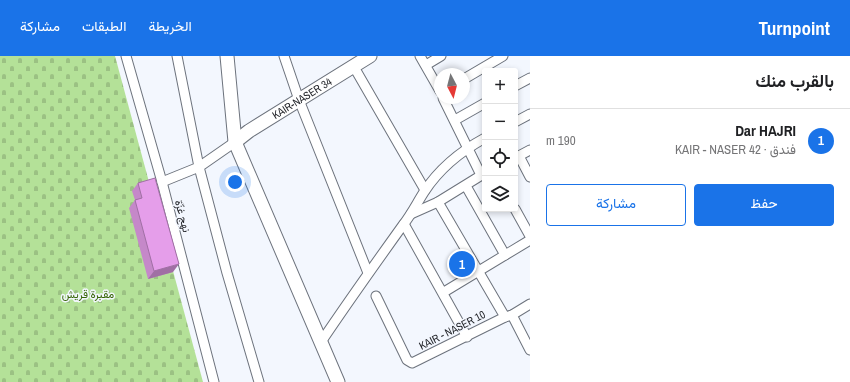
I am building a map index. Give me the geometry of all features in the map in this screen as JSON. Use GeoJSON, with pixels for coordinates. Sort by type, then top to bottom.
{"type":"FeatureCollection","features":[{"type":"Feature","properties":{"kind":"main road"},"geometry":{"type":"LineString","coordinates":[[227,56],[235,142],[338,382]]}},
{"type":"Feature","properties":{"kind":"main road","name":"KAIR-NASER 34"},"geometry":{"type":"LineString","coordinates":[[235,142],[249,131],[370,56]]}},
{"type":"Feature","properties":{"kind":"street","name":"نهج غزّة"},"geometry":{"type":"LineString","coordinates":[[126,56],[162,182],[214,382]]}},
{"type":"Feature","properties":{"kind":"street"},"geometry":{"type":"LineString","coordinates":[[177,56],[199,167],[227,273],[259,382]]}},
{"type":"Feature","properties":{"kind":"street"},"geometry":{"type":"LineString","coordinates":[[284,56],[299,100],[368,273]]}},
{"type":"Feature","properties":{"kind":"street"},"geometry":{"type":"LineString","coordinates":[[420,56],[434,80]]}},
{"type":"Feature","properties":{"kind":"street"},"geometry":{"type":"LineString","coordinates":[[426,65],[441,56]]}},
{"type":"Feature","properties":{"kind":"street"},"geometry":{"type":"LineString","coordinates":[[470,75],[503,56]]}},
{"type":"Feature","properties":{"kind":"street"},"geometry":{"type":"LineString","coordinates":[[354,66],[425,190]]}},
{"type":"Feature","properties":{"kind":"street"},"geometry":{"type":"LineString","coordinates":[[518,84],[530,78]]}},
{"type":"Feature","properties":{"kind":"street"},"geometry":{"type":"LineString","coordinates":[[447,104],[468,148],[482,172]]}},
{"type":"Feature","properties":{"kind":"street"},"geometry":{"type":"LineString","coordinates":[[455,120],[483,104]]}},
{"type":"Feature","properties":{"kind":"street"},"geometry":{"type":"LineString","coordinates":[[518,120],[530,114]]}},
{"type":"Feature","properties":{"kind":"street"},"geometry":{"type":"LineString","coordinates":[[321,342],[368,273],[411,214],[425,190],[442,170],[468,148],[482,140]]}},
{"type":"Feature","properties":{"kind":"street"},"geometry":{"type":"LineString","coordinates":[[162,182],[199,167],[235,142]]}},
{"type":"Feature","properties":{"kind":"street"},"geometry":{"type":"LineString","coordinates":[[518,156],[530,150]]}},
{"type":"Feature","properties":{"kind":"street"},"geometry":{"type":"LineString","coordinates":[[518,159],[530,177]]}},
{"type":"Feature","properties":{"kind":"street"},"geometry":{"type":"LineString","coordinates":[[411,214],[438,202],[482,175]]}},
{"type":"Feature","properties":{"kind":"street"},"geometry":{"type":"LineString","coordinates":[[466,186],[505,255]]}},
{"type":"Feature","properties":{"kind":"street"},"geometry":{"type":"LineString","coordinates":[[438,202],[478,271],[530,350]]}},
{"type":"Feature","properties":{"kind":"street"},"geometry":{"type":"LineString","coordinates":[[517,212],[530,236]]}},
{"type":"Feature","properties":{"kind":"street"},"geometry":{"type":"LineString","coordinates":[[404,224],[444,292],[467,337]]}},
{"type":"Feature","properties":{"kind":"street"},"geometry":{"type":"LineString","coordinates":[[444,292],[530,240]]}},
{"type":"Feature","properties":{"kind":"street","name":"KAIR - NASER 10"},"geometry":{"type":"LineString","coordinates":[[376,296],[408,362],[416,362],[530,304]]}},
{"type":"Feature","properties":{"kind":"green space","name":"مقبرة قريش"},"geometry":{"type":"Polygon","coordinates":[[[0,56],[115,56],[203,382],[0,382],[0,56]]]}},
{"type":"Feature","properties":{"kind":"building"},"geometry":{"type":"Polygon","coordinates":[[[155,178],[179,264],[154,271],[135,200],[142,198],[138,183],[155,178]]]}},
{"type":"Feature","properties":{"kind":"place","name":"Dar HAJRI"},"geometry":{"type":"Point","coordinates":[462,264]}}]}
